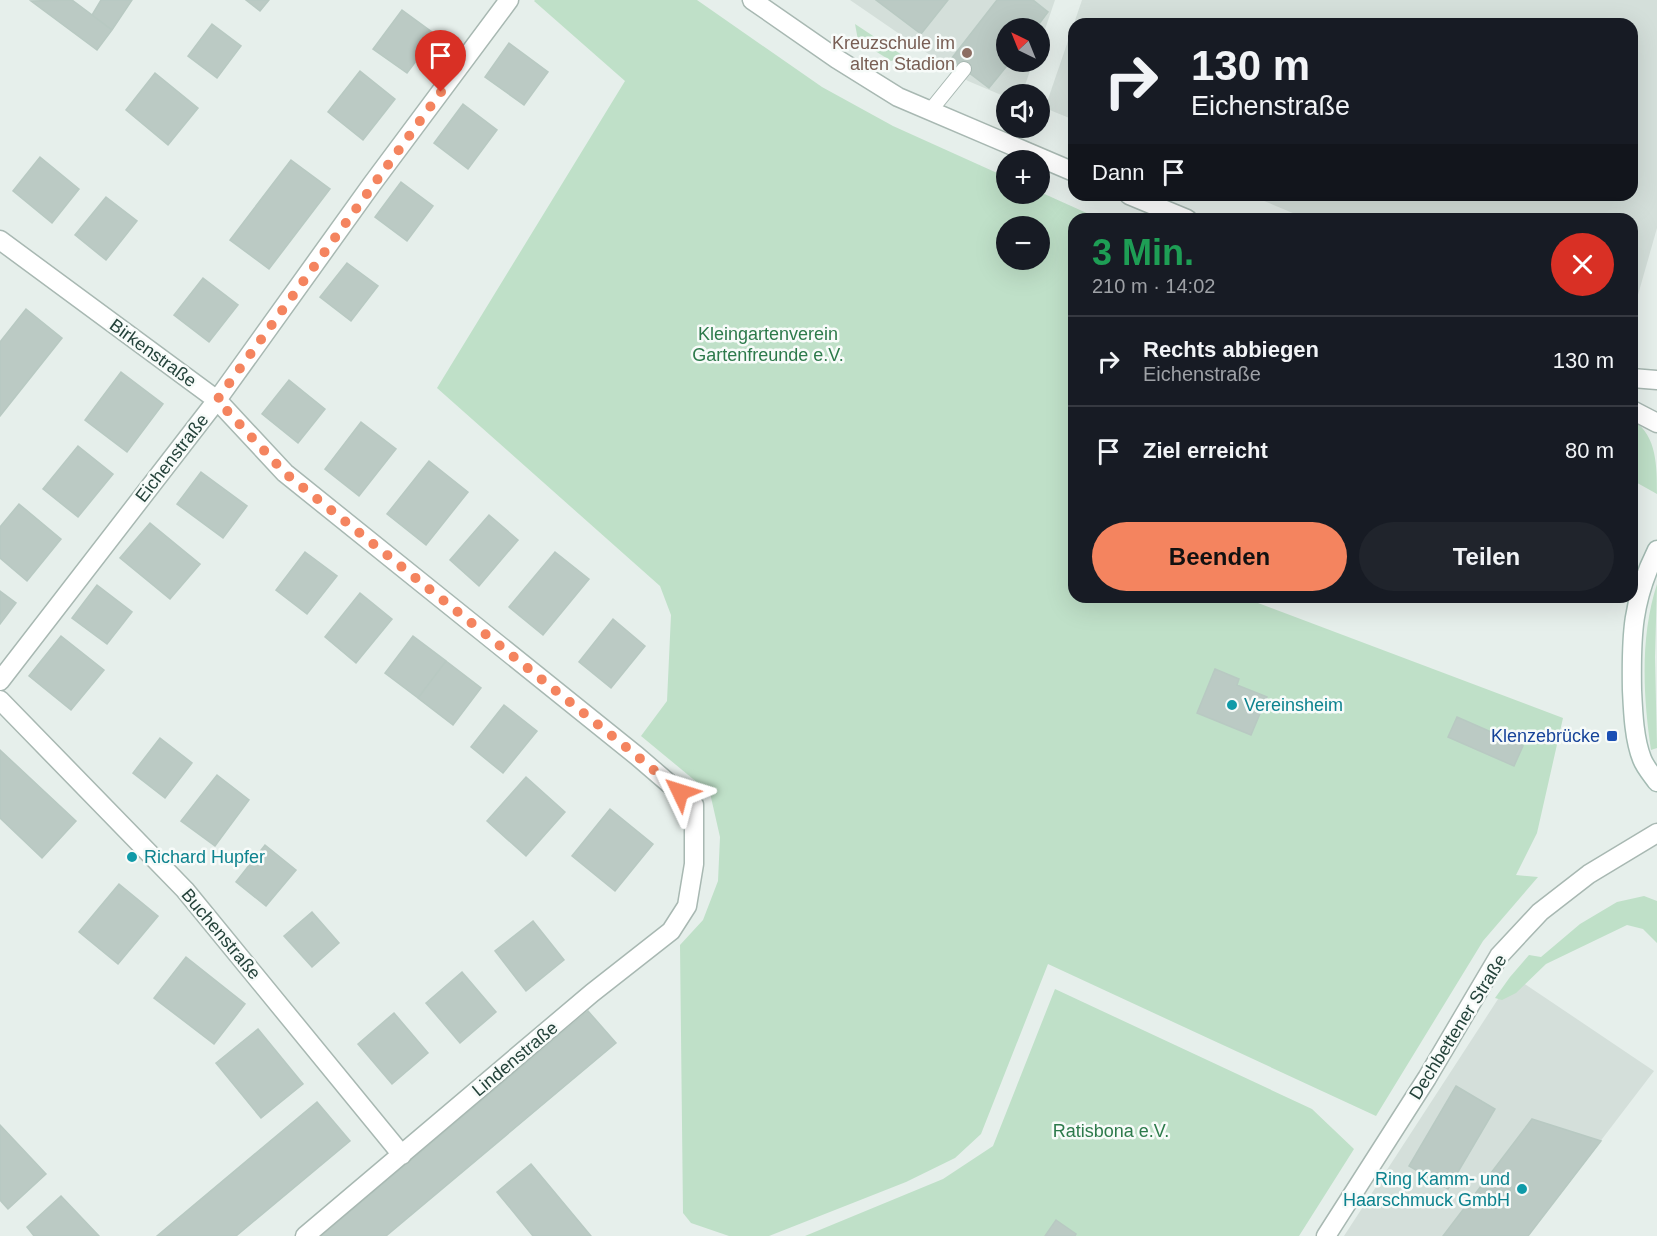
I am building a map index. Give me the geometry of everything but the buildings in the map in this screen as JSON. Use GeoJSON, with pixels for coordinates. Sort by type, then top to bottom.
{"type":"FeatureCollection","features":[{"type":"Feature","properties":{"kind":"street","name":"Eichenstraße"},"geometry":{"type":"LineString","coordinates":[[0,681],[217,400],[372,184],[509,0]]}},
{"type":"Feature","properties":{"kind":"street"},"geometry":{"type":"LineString","coordinates":[[752,0],[837,59],[898,97],[1068,169]]}},
{"type":"Feature","properties":{"kind":"street"},"geometry":{"type":"LineString","coordinates":[[1144,201],[1172,213]]}},
{"type":"Feature","properties":{"kind":"street","name":"Birkenstraße"},"geometry":{"type":"LineString","coordinates":[[0,240],[217,400],[285,473],[637,756],[694,805],[694,864]]}},
{"type":"Feature","properties":{"kind":"street"},"geometry":{"type":"LineString","coordinates":[[1638,378],[1657,380]]}},
{"type":"Feature","properties":{"kind":"street"},"geometry":{"type":"LineString","coordinates":[[1638,413],[1657,423]]}},
{"type":"Feature","properties":{"kind":"street"},"geometry":{"type":"LineString","coordinates":[[1638,600],[1648,567],[1657,550]]}},
{"type":"Feature","properties":{"kind":"street"},"geometry":{"type":"LineString","coordinates":[[1637,603],[1631,641],[1633,715],[1642,759],[1657,782]]}},
{"type":"Feature","properties":{"kind":"street","name":"Buchenstraße"},"geometry":{"type":"LineString","coordinates":[[0,700],[185,890],[402,1155]]}},
{"type":"Feature","properties":{"kind":"street","name":"Dechbettener Straße"},"geometry":{"type":"LineString","coordinates":[[1326,1236],[1427,1078],[1499,956],[1540,912],[1589,874],[1657,833]]}},
{"type":"Feature","properties":{"kind":"street","name":"Lindenstraße"},"geometry":{"type":"LineString","coordinates":[[305,1236],[592,993],[671,931],[687,906],[694,864]]}},
{"type":"Feature","properties":{"kind":"lane"},"geometry":{"type":"LineString","coordinates":[[930,111],[964,69]]}},
{"type":"Feature","properties":{"kind":"shaded area","name":"Kreuzschule im alten Stadion"},"geometry":{"type":"Polygon","coordinates":[[[850,0],[1055,0],[1049,18],[996,18],[996,72],[1030,72],[1025,84],[996,84],[996,93],[968,81],[850,0]]]}},
{"type":"Feature","properties":{"kind":"shaded area"},"geometry":{"type":"Polygon","coordinates":[[[1082,0],[1657,0],[1657,228],[1638,295],[1638,213],[1293,213],[1264,201],[1638,201],[1638,18],[1076,18],[1082,0]]]}},
{"type":"Feature","properties":{"kind":"shaded area"},"geometry":{"type":"Polygon","coordinates":[[[1068,41],[1068,118],[1050,110],[1050,93],[1068,41]]]}},
{"type":"Feature","properties":{"kind":"shaded area"},"geometry":{"type":"Polygon","coordinates":[[[1513,976],[1654,1071],[1528,1236],[1344,1236],[1513,976]]]}},
{"type":"Feature","properties":{"kind":"green space","name":"Kleingartenverein Gartenfreunde e.V."},"geometry":{"type":"Polygon","coordinates":[[[697,0],[822,87],[893,126],[996,172],[996,204],[1050,204],[1050,196],[1087,213],[1068,213],[1068,603],[1258,603],[1563,718],[1537,833],[1516,875],[1538,877],[1483,941],[1376,1116],[1048,964],[981,1134],[955,1158],[906,1182],[769,1236],[729,1236],[691,1223],[683,1213],[680,945],[703,920],[718,881],[720,837],[710,793],[641,736],[667,701],[671,615],[660,586],[437,388],[625,81],[534,1],[697,0]]]}},
{"type":"Feature","properties":{"kind":"green space"},"geometry":{"type":"Polygon","coordinates":[[[855,24],[905,57],[891,61],[858,40],[855,24]]]}},
{"type":"Feature","properties":{"kind":"green space"},"geometry":{"type":"Polygon","coordinates":[[[1638,424],[1647,435],[1654,453],[1657,494],[1638,483],[1638,424]]]}},
{"type":"Feature","properties":{"kind":"green space"},"geometry":{"type":"Polygon","coordinates":[[[1657,584],[1655,657],[1657,748],[1651,750],[1646,709],[1645,666],[1648,624],[1657,584]]]}},
{"type":"Feature","properties":{"kind":"green space"},"geometry":{"type":"Polygon","coordinates":[[[1644,896],[1657,901],[1657,943],[1643,929],[1627,925],[1546,964],[1516,993],[1502,1000],[1495,998],[1529,955],[1541,957],[1580,924],[1617,902],[1644,896]]]}},
{"type":"Feature","properties":{"kind":"green space","name":"Ratisbona e.V."},"geometry":{"type":"Polygon","coordinates":[[[1055,989],[1312,1109],[1354,1149],[1299,1236],[805,1236],[943,1179],[993,1146],[1055,989]]]}},
{"type":"Feature","properties":{"kind":"place","name":"Kreuzschule im alten Stadion"},"geometry":{"type":"Point","coordinates":[967,53]}},
{"type":"Feature","properties":{"kind":"place","name":"Vereinsheim"},"geometry":{"type":"Point","coordinates":[1232,705]}},
{"type":"Feature","properties":{"kind":"place","name":"Klenzebrücke"},"geometry":{"type":"Point","coordinates":[1612,736]}},
{"type":"Feature","properties":{"kind":"place","name":"Richard Hupfer"},"geometry":{"type":"Point","coordinates":[132,857]}},
{"type":"Feature","properties":{"kind":"place","name":"Ring Kamm- und Haarschmuck GmbH"},"geometry":{"type":"Point","coordinates":[1522,1189]}},
{"type":"Feature","properties":{"kind":"route"},"geometry":{"type":"LineString","coordinates":[[441,92],[217,400],[285,473],[680,792]]}}]}
